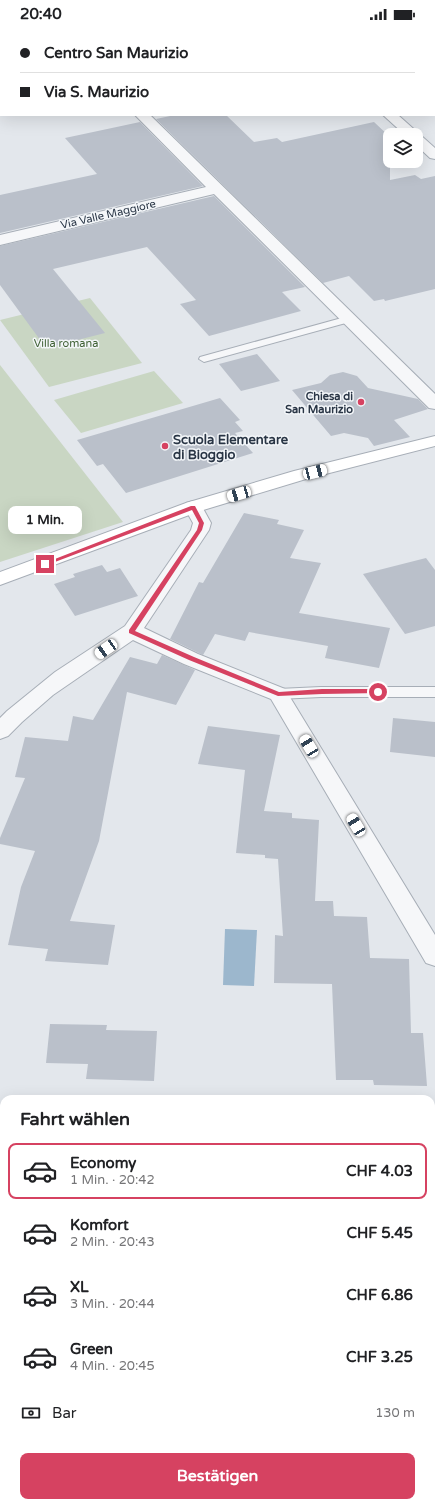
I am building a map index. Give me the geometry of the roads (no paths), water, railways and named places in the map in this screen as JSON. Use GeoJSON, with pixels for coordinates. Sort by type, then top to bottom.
{"type":"FeatureCollection","features":[{"type":"Feature","properties":{"kind":"street"},"geometry":{"type":"LineString","coordinates":[[143,116],[215,189],[435,404]]}},
{"type":"Feature","properties":{"kind":"street"},"geometry":{"type":"LineString","coordinates":[[391,116],[404,128]]}},
{"type":"Feature","properties":{"kind":"street"},"geometry":{"type":"LineString","coordinates":[[423,144],[435,155]]}},
{"type":"Feature","properties":{"kind":"street","name":"Via Valle Maggiore"},"geometry":{"type":"LineString","coordinates":[[0,240],[215,189]]}},
{"type":"Feature","properties":{"kind":"street"},"geometry":{"type":"LineString","coordinates":[[0,579],[193,507],[300,476],[435,441]]}},
{"type":"Feature","properties":{"kind":"street"},"geometry":{"type":"LineString","coordinates":[[0,731],[15,714],[41,692],[132,631],[200,530],[202,523],[193,507]]}},
{"type":"Feature","properties":{"kind":"street"},"geometry":{"type":"LineString","coordinates":[[132,631],[192,659],[278,694],[435,956]]}},
{"type":"Feature","properties":{"kind":"lane"},"geometry":{"type":"LineString","coordinates":[[204,359],[349,319]]}},
{"type":"Feature","properties":{"kind":"lane"},"geometry":{"type":"LineString","coordinates":[[278,694],[322,692],[435,692]]}},
{"type":"Feature","properties":{"kind":"water"},"geometry":{"type":"Polygon","coordinates":[[[225,929],[257,930],[254,986],[223,985],[225,929]]]}},
{"type":"Feature","properties":{"kind":"place","name":"Chiesa di San Maurizio"},"geometry":{"type":"Point","coordinates":[361,402]}},
{"type":"Feature","properties":{"kind":"place","name":"Scuola Elementare di Bioggio"},"geometry":{"type":"Point","coordinates":[165,446]}},
{"type":"Feature","properties":{"kind":"park label","name":"Villa romana"},"geometry":{"type":"Point","coordinates":[66,343]}}]}
